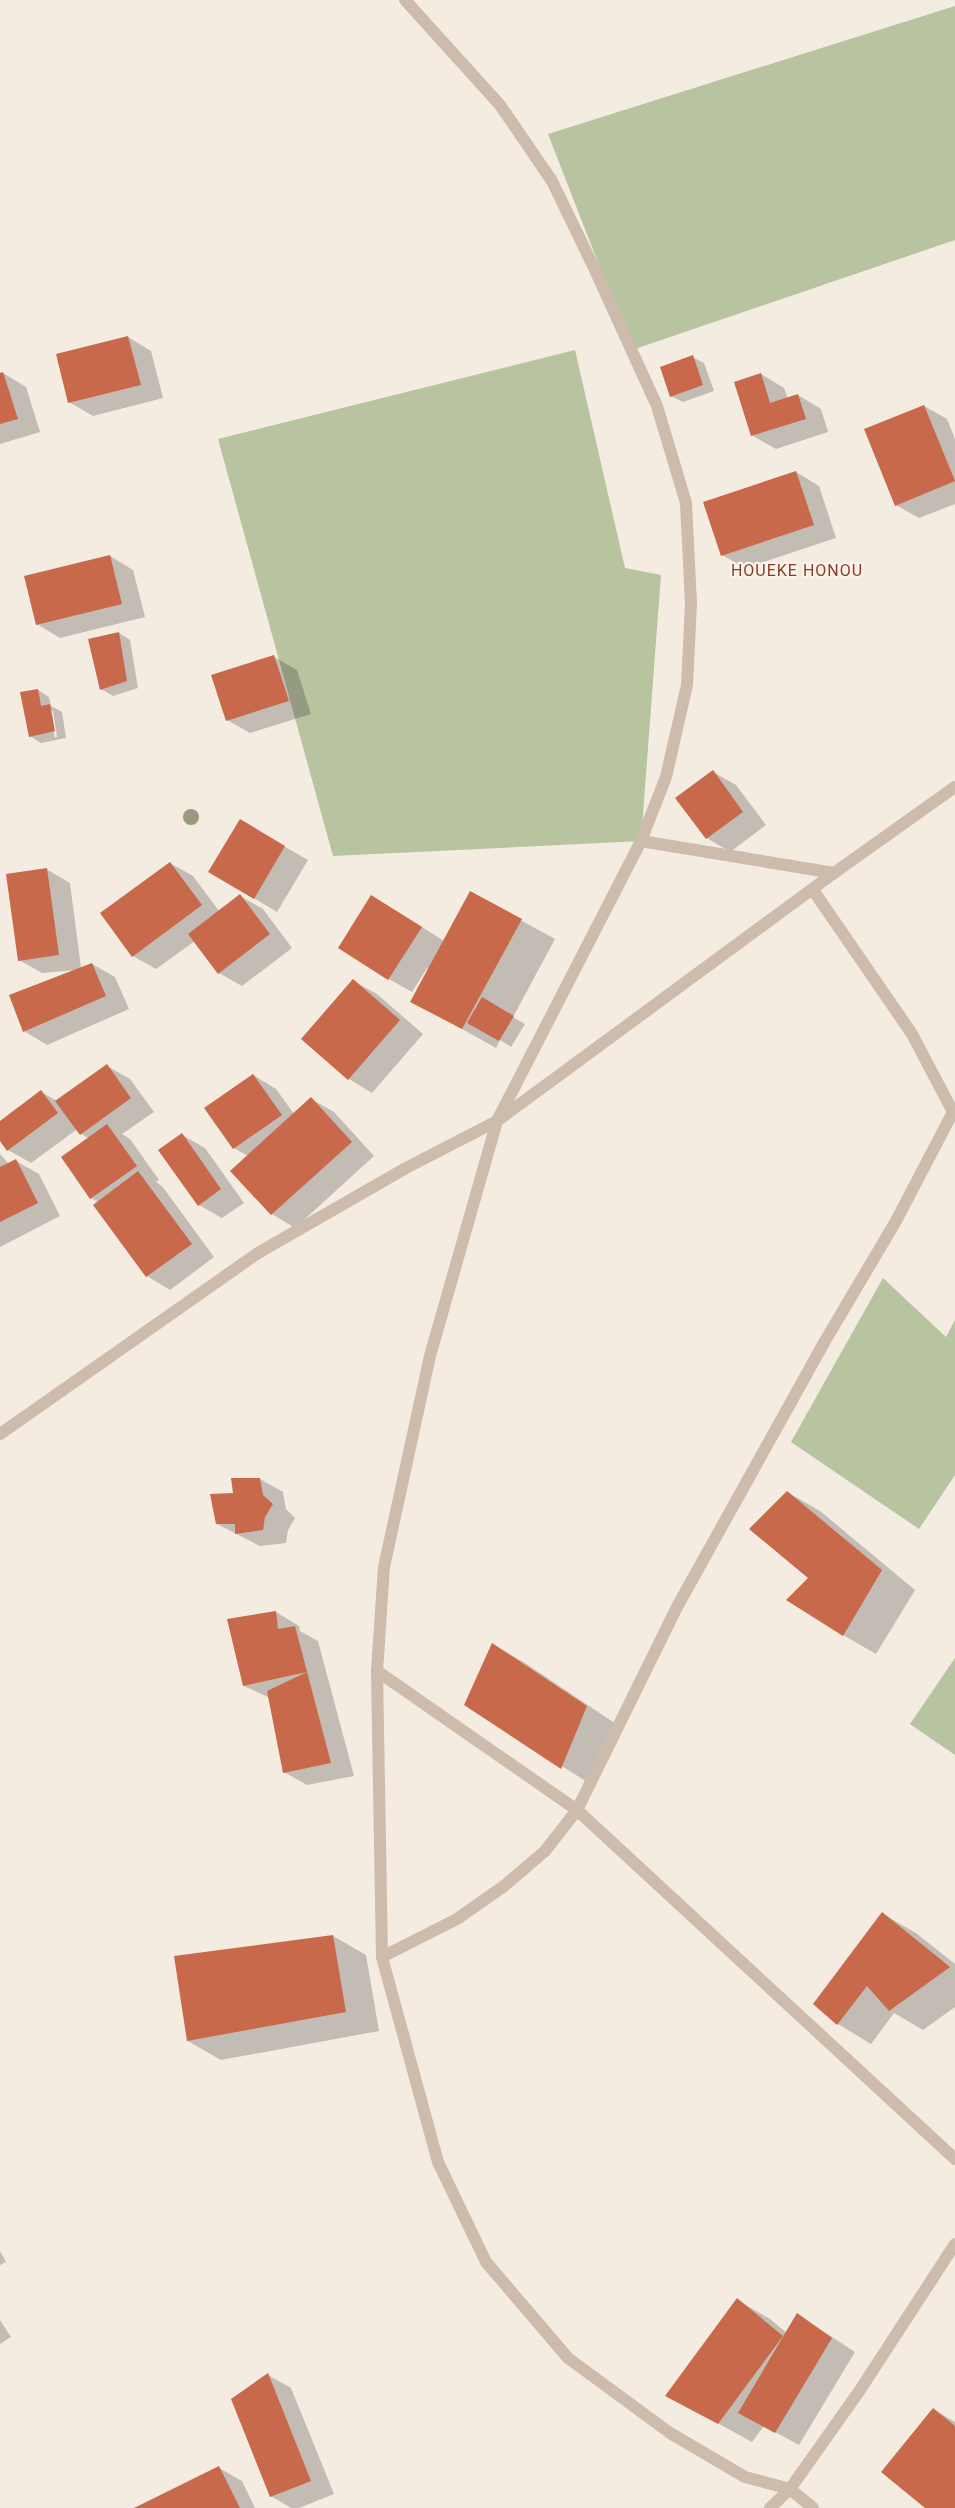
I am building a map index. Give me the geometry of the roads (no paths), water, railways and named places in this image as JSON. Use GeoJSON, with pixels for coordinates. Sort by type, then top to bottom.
{"type":"FeatureCollection","features":[{"type":"Feature","properties":{"kind":"street"},"geometry":{"type":"LineString","coordinates":[[405,0],[500,106],[552,180],[657,406],[686,504],[691,603],[687,685],[666,777],[640,841],[497,1121],[430,1356],[384,1567],[377,1671],[382,1957],[438,2162],[486,2262],[568,2358],[670,2433],[745,2476],[790,2489],[813,2508]]}},
{"type":"Feature","properties":{"kind":"street"},"geometry":{"type":"LineString","coordinates":[[0,1434],[258,1253],[406,1168],[497,1121],[955,786]]}},
{"type":"Feature","properties":{"kind":"street"},"geometry":{"type":"LineString","coordinates":[[640,841],[834,873]]}},
{"type":"Feature","properties":{"kind":"street"},"geometry":{"type":"LineString","coordinates":[[382,1957],[457,1918],[504,1886],[545,1851],[577,1810],[677,1608],[825,1341],[896,1221],[954,1112],[912,1034],[813,890]]}},
{"type":"Feature","properties":{"kind":"street"},"geometry":{"type":"LineString","coordinates":[[377,1671],[577,1810],[955,2159]]}},
{"type":"Feature","properties":{"kind":"street"},"geometry":{"type":"LineString","coordinates":[[770,2508],[790,2489],[860,2390],[955,2244]]}},
{"type":"Feature","properties":{"kind":"district","name":"HOUEKE HONOU"},"geometry":{"type":"Point","coordinates":[797,570]}}]}
